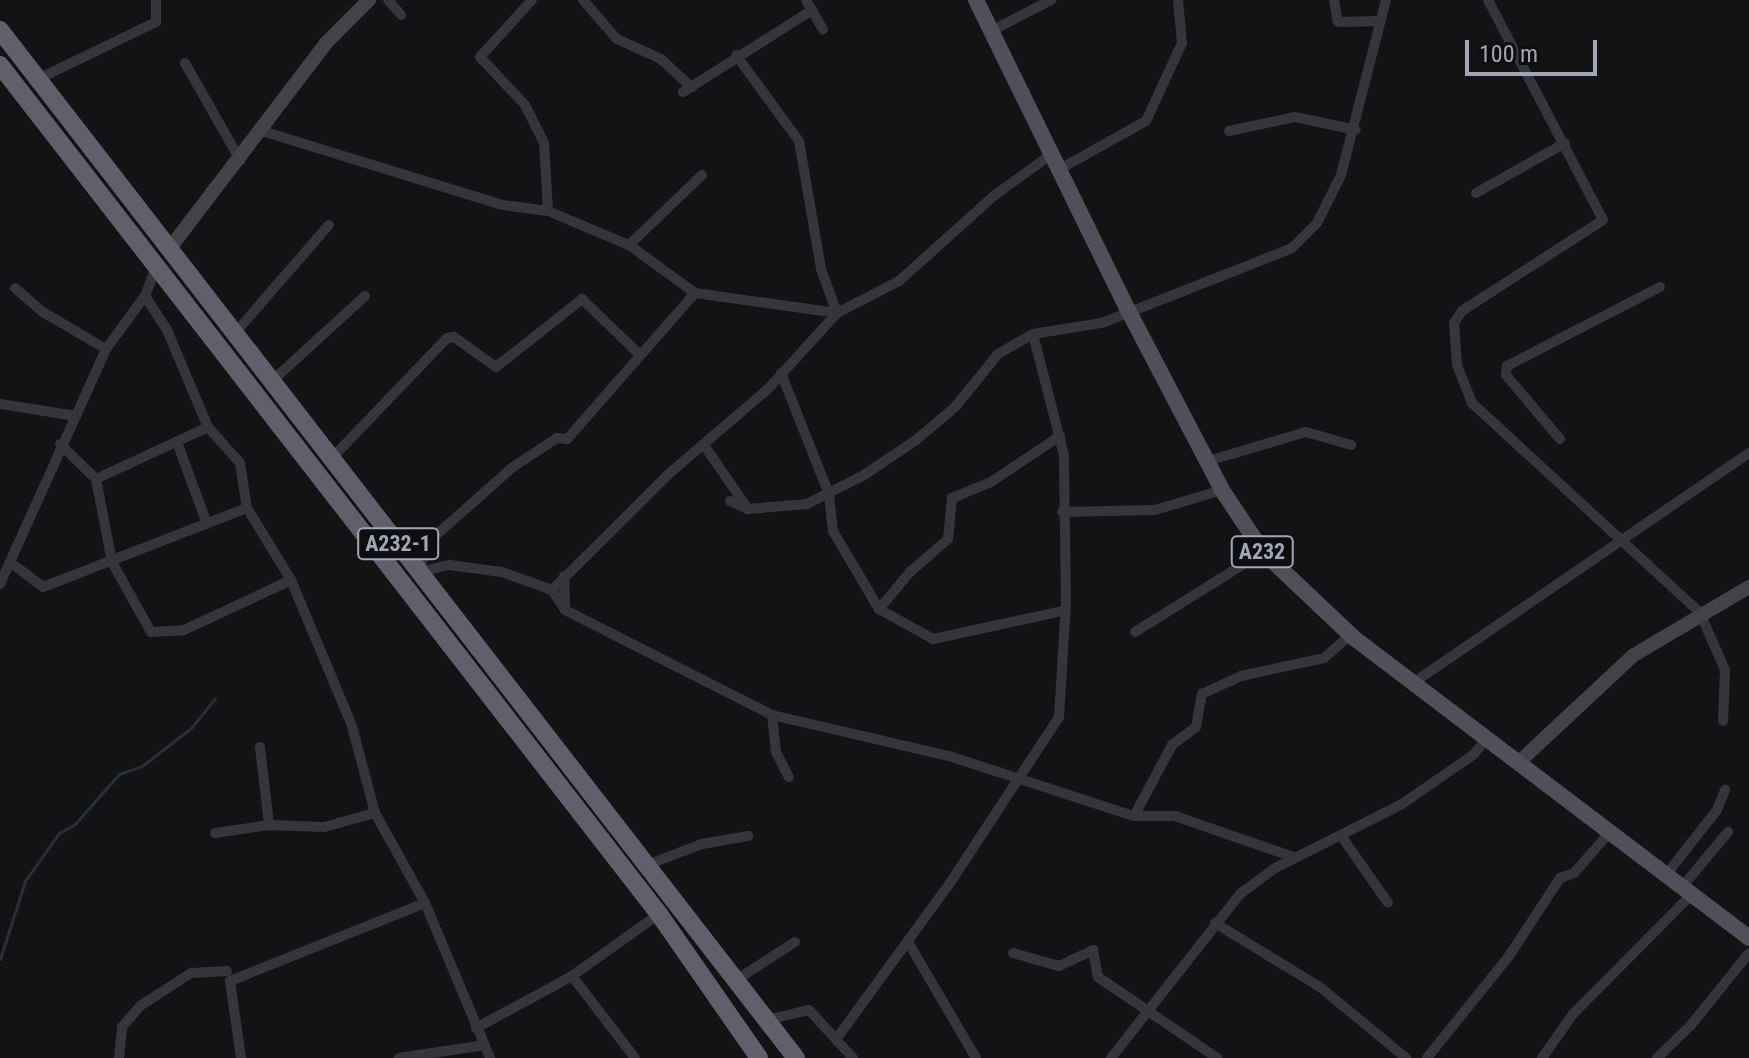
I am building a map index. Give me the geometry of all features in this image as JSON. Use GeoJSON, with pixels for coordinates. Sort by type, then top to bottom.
{"type":"FeatureCollection","features":[{"type":"Feature","properties":{"kind":"highway","name":"A232-1"},"geometry":{"type":"LineString","coordinates":[[0,30],[796,1058]]}},
{"type":"Feature","properties":{"kind":"highway","name":"A232-1"},"geometry":{"type":"LineString","coordinates":[[0,65],[659,914],[759,1058]]}},
{"type":"Feature","properties":{"kind":"main road"},"geometry":{"type":"LineString","coordinates":[[170,248],[240,160],[326,43],[369,0]]}},
{"type":"Feature","properties":{"kind":"main road","name":"A232"},"geometry":{"type":"LineString","coordinates":[[976,0],[1128,310],[1222,490],[1263,552],[1350,635],[1749,938]]}},
{"type":"Feature","properties":{"kind":"main road"},"geometry":{"type":"LineString","coordinates":[[1518,763],[1634,655],[1700,613],[1749,587]]}},
{"type":"Feature","properties":{"kind":"street"},"geometry":{"type":"LineString","coordinates":[[38,79],[156,22],[156,0]]}},
{"type":"Feature","properties":{"kind":"street"},"geometry":{"type":"LineString","coordinates":[[388,0],[401,15]]}},
{"type":"Feature","properties":{"kind":"street"},"geometry":{"type":"LineString","coordinates":[[532,0],[480,57],[525,105],[544,143],[548,211]]}},
{"type":"Feature","properties":{"kind":"street"},"geometry":{"type":"LineString","coordinates":[[583,0],[617,39],[661,59],[687,90],[809,5],[823,29]]}},
{"type":"Feature","properties":{"kind":"street"},"geometry":{"type":"LineString","coordinates":[[991,31],[1051,0]]}},
{"type":"Feature","properties":{"kind":"street"},"geometry":{"type":"LineString","coordinates":[[1060,169],[1146,121],[1182,43],[1178,0]]}},
{"type":"Feature","properties":{"kind":"street"},"geometry":{"type":"LineString","coordinates":[[1334,0],[1338,22],[1379,21]]}},
{"type":"Feature","properties":{"kind":"street"},"geometry":{"type":"LineString","coordinates":[[730,501],[748,509],[807,504],[829,494],[916,440],[955,407],[998,354],[1033,334],[1102,323],[1128,310],[1224,279],[1292,248],[1317,223],[1356,130],[1386,0]]}},
{"type":"Feature","properties":{"kind":"street"},"geometry":{"type":"LineString","coordinates":[[1488,0],[1601,214],[1600,225],[1462,311],[1454,323],[1457,365],[1472,403],[1625,540],[1700,613],[1725,670],[1723,721]]}},
{"type":"Feature","properties":{"kind":"street"},"geometry":{"type":"LineString","coordinates":[[736,55],[799,141],[821,269],[837,313]]}},
{"type":"Feature","properties":{"kind":"street"},"geometry":{"type":"LineString","coordinates":[[185,63],[240,160]]}},
{"type":"Feature","properties":{"kind":"street"},"geometry":{"type":"LineString","coordinates":[[1229,131],[1295,117],[1356,130]]}},
{"type":"Feature","properties":{"kind":"street"},"geometry":{"type":"LineString","coordinates":[[262,131],[503,205],[548,211],[629,245],[695,293],[837,313]]}},
{"type":"Feature","properties":{"kind":"street"},"geometry":{"type":"LineString","coordinates":[[1476,193],[1565,143]]}},
{"type":"Feature","properties":{"kind":"street"},"geometry":{"type":"LineString","coordinates":[[552,590],[781,373],[837,313],[899,281],[995,195],[1053,153]]}},
{"type":"Feature","properties":{"kind":"street"},"geometry":{"type":"LineString","coordinates":[[629,245],[702,175]]}},
{"type":"Feature","properties":{"kind":"street"},"geometry":{"type":"LineString","coordinates":[[235,333],[329,225]]}},
{"type":"Feature","properties":{"kind":"street"},"geometry":{"type":"LineString","coordinates":[[0,584],[60,444],[106,349],[145,296],[156,268]]}},
{"type":"Feature","properties":{"kind":"street"},"geometry":{"type":"LineString","coordinates":[[1560,439],[1506,375],[1507,366],[1660,287]]}},
{"type":"Feature","properties":{"kind":"street"},"geometry":{"type":"LineString","coordinates":[[15,288],[43,312],[106,349]]}},
{"type":"Feature","properties":{"kind":"street"},"geometry":{"type":"LineString","coordinates":[[695,293],[567,439],[557,438],[513,467],[426,544],[420,572],[449,565],[552,590],[565,610],[772,715],[1022,777],[1134,816],[1175,816],[1296,858]]}},
{"type":"Feature","properties":{"kind":"street"},"geometry":{"type":"LineString","coordinates":[[145,296],[167,330],[208,427],[240,463],[247,508],[291,580],[358,741],[375,813],[425,903],[490,1058]]}},
{"type":"Feature","properties":{"kind":"street"},"geometry":{"type":"LineString","coordinates":[[272,381],[365,296]]}},
{"type":"Feature","properties":{"kind":"street"},"geometry":{"type":"LineString","coordinates":[[332,458],[447,338],[454,337],[496,367],[582,299],[640,355]]}},
{"type":"Feature","properties":{"kind":"street"},"geometry":{"type":"LineString","coordinates":[[837,1038],[908,942],[1022,777],[1059,717],[1062,611],[1060,436],[1033,334]]}},
{"type":"Feature","properties":{"kind":"street"},"geometry":{"type":"LineString","coordinates":[[781,373],[829,494],[833,531],[879,609],[933,639],[1062,611]]}},
{"type":"Feature","properties":{"kind":"street"},"geometry":{"type":"LineString","coordinates":[[0,404],[76,416]]}},
{"type":"Feature","properties":{"kind":"street"},"geometry":{"type":"LineString","coordinates":[[96,479],[208,427]]}},
{"type":"Feature","properties":{"kind":"street"},"geometry":{"type":"LineString","coordinates":[[1208,461],[1306,432],[1351,445]]}},
{"type":"Feature","properties":{"kind":"street"},"geometry":{"type":"LineString","coordinates":[[879,609],[910,572],[948,539],[952,498],[991,482],[1060,436]]}},
{"type":"Feature","properties":{"kind":"street"},"geometry":{"type":"LineString","coordinates":[[177,442],[207,524]]}},
{"type":"Feature","properties":{"kind":"street"},"geometry":{"type":"LineString","coordinates":[[60,444],[96,479],[112,562],[151,632],[161,635],[184,630],[291,580]]}},
{"type":"Feature","properties":{"kind":"street"},"geometry":{"type":"LineString","coordinates":[[704,445],[748,509]]}},
{"type":"Feature","properties":{"kind":"street"},"geometry":{"type":"LineString","coordinates":[[1413,683],[1749,453]]}},
{"type":"Feature","properties":{"kind":"street"},"geometry":{"type":"LineString","coordinates":[[1062,512],[1155,510],[1222,490]]}},
{"type":"Feature","properties":{"kind":"street"},"geometry":{"type":"LineString","coordinates":[[10,562],[43,587],[247,508]]}},
{"type":"Feature","properties":{"kind":"street"},"geometry":{"type":"LineString","coordinates":[[1135,632],[1263,552]]}},
{"type":"Feature","properties":{"kind":"street"},"geometry":{"type":"LineString","coordinates":[[564,576],[565,610]]}},
{"type":"Feature","properties":{"kind":"street"},"geometry":{"type":"LineString","coordinates":[[1134,816],[1172,745],[1196,727],[1202,694],[1241,676],[1324,658],[1350,635]]}},
{"type":"Feature","properties":{"kind":"street"},"geometry":{"type":"LineString","coordinates":[[772,715],[773,740],[789,777]]}},
{"type":"Feature","properties":{"kind":"street"},"geometry":{"type":"LineString","coordinates":[[1111,1058],[1144,1012],[1240,894],[1296,858],[1342,837],[1440,779],[1487,739]]}},
{"type":"Feature","properties":{"kind":"street"},"geometry":{"type":"LineString","coordinates":[[260,747],[269,825]]}},
{"type":"Feature","properties":{"kind":"street"},"geometry":{"type":"LineString","coordinates":[[1666,875],[1717,810],[1725,790]]}},
{"type":"Feature","properties":{"kind":"street"},"geometry":{"type":"LineString","coordinates":[[215,833],[269,825],[324,827],[375,813]]}},
{"type":"Feature","properties":{"kind":"street"},"geometry":{"type":"LineString","coordinates":[[1427,1058],[1509,956],[1560,878],[1574,873],[1610,832]]}},
{"type":"Feature","properties":{"kind":"street"},"geometry":{"type":"LineString","coordinates":[[1542,1058],[1573,1014],[1687,891],[1728,832]]}},
{"type":"Feature","properties":{"kind":"street"},"geometry":{"type":"LineString","coordinates":[[647,865],[702,844],[748,836]]}},
{"type":"Feature","properties":{"kind":"street"},"geometry":{"type":"LineString","coordinates":[[1342,837],[1388,903]]}},
{"type":"Feature","properties":{"kind":"street"},"geometry":{"type":"LineString","coordinates":[[241,1058],[230,981],[425,903]]}},
{"type":"Feature","properties":{"kind":"street"},"geometry":{"type":"LineString","coordinates":[[476,1028],[572,976],[659,914]]}},
{"type":"Feature","properties":{"kind":"street"},"geometry":{"type":"LineString","coordinates":[[1215,923],[1320,987],[1406,1058]]}},
{"type":"Feature","properties":{"kind":"street"},"geometry":{"type":"LineString","coordinates":[[736,980],[795,942]]}},
{"type":"Feature","properties":{"kind":"street"},"geometry":{"type":"LineString","coordinates":[[908,942],[976,1058]]}},
{"type":"Feature","properties":{"kind":"street"},"geometry":{"type":"LineString","coordinates":[[1013,953],[1059,966],[1093,950],[1098,977],[1144,1012],[1217,1058]]}},
{"type":"Feature","properties":{"kind":"street"},"geometry":{"type":"LineString","coordinates":[[1657,1058],[1691,1025],[1749,953]]}},
{"type":"Feature","properties":{"kind":"street"},"geometry":{"type":"LineString","coordinates":[[119,1058],[122,1027],[140,1006],[191,973],[227,971]]}},
{"type":"Feature","properties":{"kind":"street"},"geometry":{"type":"LineString","coordinates":[[572,976],[635,1058]]}},
{"type":"Feature","properties":{"kind":"street"},"geometry":{"type":"LineString","coordinates":[[766,1020],[809,1010],[853,1058]]}},
{"type":"Feature","properties":{"kind":"street"},"geometry":{"type":"LineString","coordinates":[[399,1058],[485,1045]]}},
{"type":"Feature","properties":{"kind":"waterway"},"geometry":{"type":"LineString","coordinates":[[0,959],[25,881],[59,833],[75,824],[119,774],[142,766],[191,728],[215,698]]}}]}
